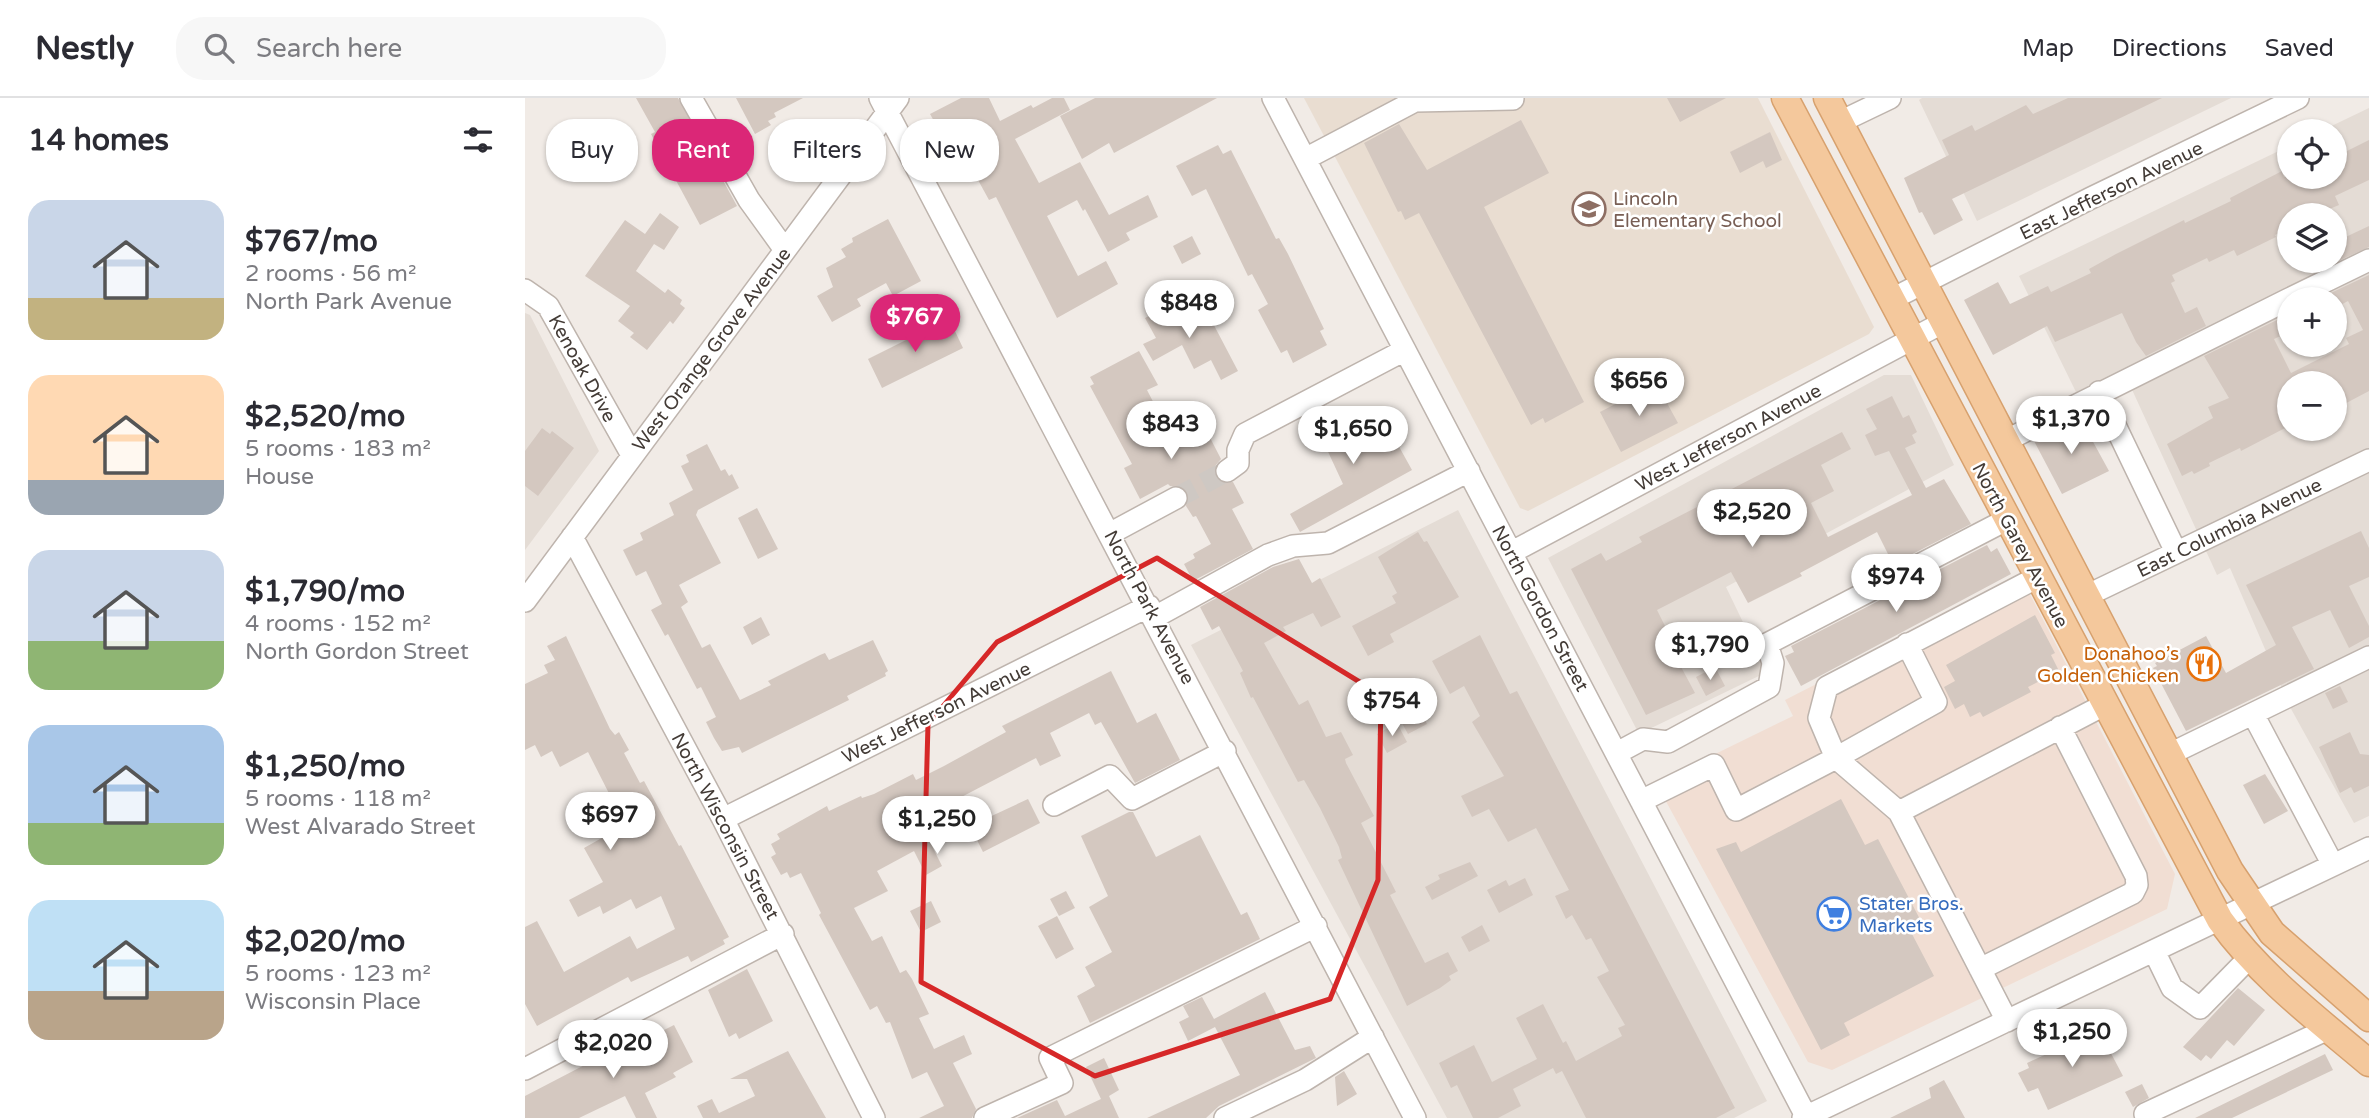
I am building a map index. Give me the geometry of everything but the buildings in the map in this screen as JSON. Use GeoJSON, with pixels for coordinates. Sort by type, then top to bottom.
{"type":"FeatureCollection","features":[{"type":"Feature","properties":{"kind":"main road","name":"North Garey Avenue"},"geometry":{"type":"LineString","coordinates":[[1785,98],[2220,920],[2250,957],[2369,1063]]}},
{"type":"Feature","properties":{"kind":"main road","name":"North Garey Avenue"},"geometry":{"type":"LineString","coordinates":[[1827,98],[2251,906],[2288,949],[2369,1018]]}},
{"type":"Feature","properties":{"kind":"street"},"geometry":{"type":"LineString","coordinates":[[691,98],[750,200],[785,250]]}},
{"type":"Feature","properties":{"kind":"street","name":"North Gordon Street"},"geometry":{"type":"LineString","coordinates":[[1273,98],[1617,753],[1805,1118]]}},
{"type":"Feature","properties":{"kind":"street"},"geometry":{"type":"LineString","coordinates":[[1840,122],[1890,98]]}},
{"type":"Feature","properties":{"kind":"street","name":"East Jefferson Avenue"},"geometry":{"type":"LineString","coordinates":[[1890,300],[2091,198],[2298,98]]}},
{"type":"Feature","properties":{"kind":"street"},"geometry":{"type":"LineString","coordinates":[[1305,159],[1415,101],[1513,99]]}},
{"type":"Feature","properties":{"kind":"street","name":"West Orange Grove Avenue"},"geometry":{"type":"LineString","coordinates":[[525,601],[785,250],[889,103]]}},
{"type":"Feature","properties":{"kind":"street","name":"North Park Avenue"},"geometry":{"type":"LineString","coordinates":[[889,103],[1415,1118]]}},
{"type":"Feature","properties":{"kind":"street"},"geometry":{"type":"LineString","coordinates":[[2314,287],[2369,260]]}},
{"type":"Feature","properties":{"kind":"street","name":"Kenoak Drive"},"geometry":{"type":"LineString","coordinates":[[525,290],[548,306],[632,455]]}},
{"type":"Feature","properties":{"kind":"street"},"geometry":{"type":"LineString","coordinates":[[2007,440],[2277,305]]}},
{"type":"Feature","properties":{"kind":"street","name":"West Jefferson Avenue"},"geometry":{"type":"LineString","coordinates":[[1512,552],[1944,322]]}},
{"type":"Feature","properties":{"kind":"street"},"geometry":{"type":"LineString","coordinates":[[1227,471],[1238,463],[1238,450],[1245,434],[1405,350]]}},
{"type":"Feature","properties":{"kind":"street"},"geometry":{"type":"LineString","coordinates":[[2099,392],[2176,552]]}},
{"type":"Feature","properties":{"kind":"street","name":"East Columbia Avenue"},"geometry":{"type":"LineString","coordinates":[[2088,595],[2369,460]]}},
{"type":"Feature","properties":{"kind":"street","name":"West Jefferson Avenue"},"geometry":{"type":"LineString","coordinates":[[723,819],[1268,555],[1293,546],[1328,543],[1469,471]]}},
{"type":"Feature","properties":{"kind":"street"},"geometry":{"type":"LineString","coordinates":[[1111,533],[1176,498]]}},
{"type":"Feature","properties":{"kind":"street"},"geometry":{"type":"LineString","coordinates":[[1617,753],[1643,739],[1668,742],[1769,687],[1773,663],[1767,644],[2008,519]]}},
{"type":"Feature","properties":{"kind":"street","name":"North Wisconsin Street"},"geometry":{"type":"LineString","coordinates":[[572,537],[783,934],[874,1118]]}},
{"type":"Feature","properties":{"kind":"street"},"geometry":{"type":"LineString","coordinates":[[2007,1021],[1899,812],[1836,758],[1819,719],[1827,687],[2038,577]]}},
{"type":"Feature","properties":{"kind":"street"},"geometry":{"type":"LineString","coordinates":[[1641,801],[1713,765],[1736,810],[1935,702],[1907,644]]}},
{"type":"Feature","properties":{"kind":"street"},"geometry":{"type":"LineString","coordinates":[[2170,754],[2369,657]]}},
{"type":"Feature","properties":{"kind":"street"},"geometry":{"type":"LineString","coordinates":[[1899,812],[2106,704]]}},
{"type":"Feature","properties":{"kind":"street"},"geometry":{"type":"LineString","coordinates":[[2253,714],[2333,866]]}},
{"type":"Feature","properties":{"kind":"street"},"geometry":{"type":"LineString","coordinates":[[1980,969],[2133,893],[2137,885],[2136,876],[2060,727]]}},
{"type":"Feature","properties":{"kind":"street"},"geometry":{"type":"LineString","coordinates":[[1054,805],[1110,776],[1132,799],[1225,751]]}},
{"type":"Feature","properties":{"kind":"street"},"geometry":{"type":"LineString","coordinates":[[1805,1118],[2369,848]]}},
{"type":"Feature","properties":{"kind":"street"},"geometry":{"type":"LineString","coordinates":[[985,1118],[1062,1083],[1050,1058],[1316,926]]}},
{"type":"Feature","properties":{"kind":"street"},"geometry":{"type":"LineString","coordinates":[[525,1069],[783,934]]}},
{"type":"Feature","properties":{"kind":"street"},"geometry":{"type":"LineString","coordinates":[[2154,951],[2172,988],[2200,1009],[2250,957]]}},
{"type":"Feature","properties":{"kind":"street"},"geometry":{"type":"LineString","coordinates":[[2145,1114],[2328,1029]]}},
{"type":"Feature","properties":{"kind":"street"},"geometry":{"type":"LineString","coordinates":[[1225,1118],[1305,1080],[1373,1037]]}},
{"type":"Feature","properties":{"kind":"highlighted area"},"geometry":{"type":"Polygon","coordinates":[[[1157,558],[1381,695],[1378,880],[1330,999],[1095,1076],[921,982],[928,724],[997,642],[1157,558]]]}},
{"type":"Feature","properties":{"kind":"shaded area","name":"Lincoln Elementary School"},"geometry":{"type":"Polygon","coordinates":[[[1304,98],[1758,98],[1874,327],[1869,334],[1528,511],[1520,508],[1304,98]]]}},
{"type":"Feature","properties":{"kind":"shaded area"},"geometry":{"type":"Polygon","coordinates":[[[2231,98],[1977,221],[1919,100],[2231,98]]]}},
{"type":"Feature","properties":{"kind":"shaded area"},"geometry":{"type":"Polygon","coordinates":[[[2369,108],[2369,816],[2354,823],[2290,707],[2230,568],[2217,575],[2123,370],[2076,392],[2019,276],[2277,152],[2277,189],[2347,189],[2346,119],[2369,108]]]}},
{"type":"Feature","properties":{"kind":"shaded area"},"geometry":{"type":"Polygon","coordinates":[[[525,313],[530,315],[599,451],[525,550],[525,313]]]}},
{"type":"Feature","properties":{"kind":"shaded area"},"geometry":{"type":"Polygon","coordinates":[[[1884,375],[1911,375],[1954,465],[1726,587],[1767,672],[1639,734],[1548,558],[1884,375]]]}},
{"type":"Feature","properties":{"kind":"shaded area"},"geometry":{"type":"Polygon","coordinates":[[[1458,510],[1767,1101],[1734,1118],[1447,1118],[1191,645],[1458,510]]]}},
{"type":"Feature","properties":{"kind":"shaded area"},"geometry":{"type":"Polygon","coordinates":[[[2022,579],[2175,874],[2167,909],[1832,1070],[1808,1062],[1656,783],[1793,716],[1785,700],[2022,579]]]}},
{"type":"Feature","properties":{"kind":"tunnel"},"geometry":{"type":"LineString","coordinates":[[1176,498],[1227,471]]}},
{"type":"Feature","properties":{"kind":"place","name":"Lincoln Elementary School"},"geometry":{"type":"Point","coordinates":[1589,209]}},
{"type":"Feature","properties":{"kind":"place","name":"Donahoo’s Golden Chicken"},"geometry":{"type":"Point","coordinates":[2204,664]}},
{"type":"Feature","properties":{"kind":"place","name":"Stater Bros. Markets"},"geometry":{"type":"Point","coordinates":[1834,914]}}]}
